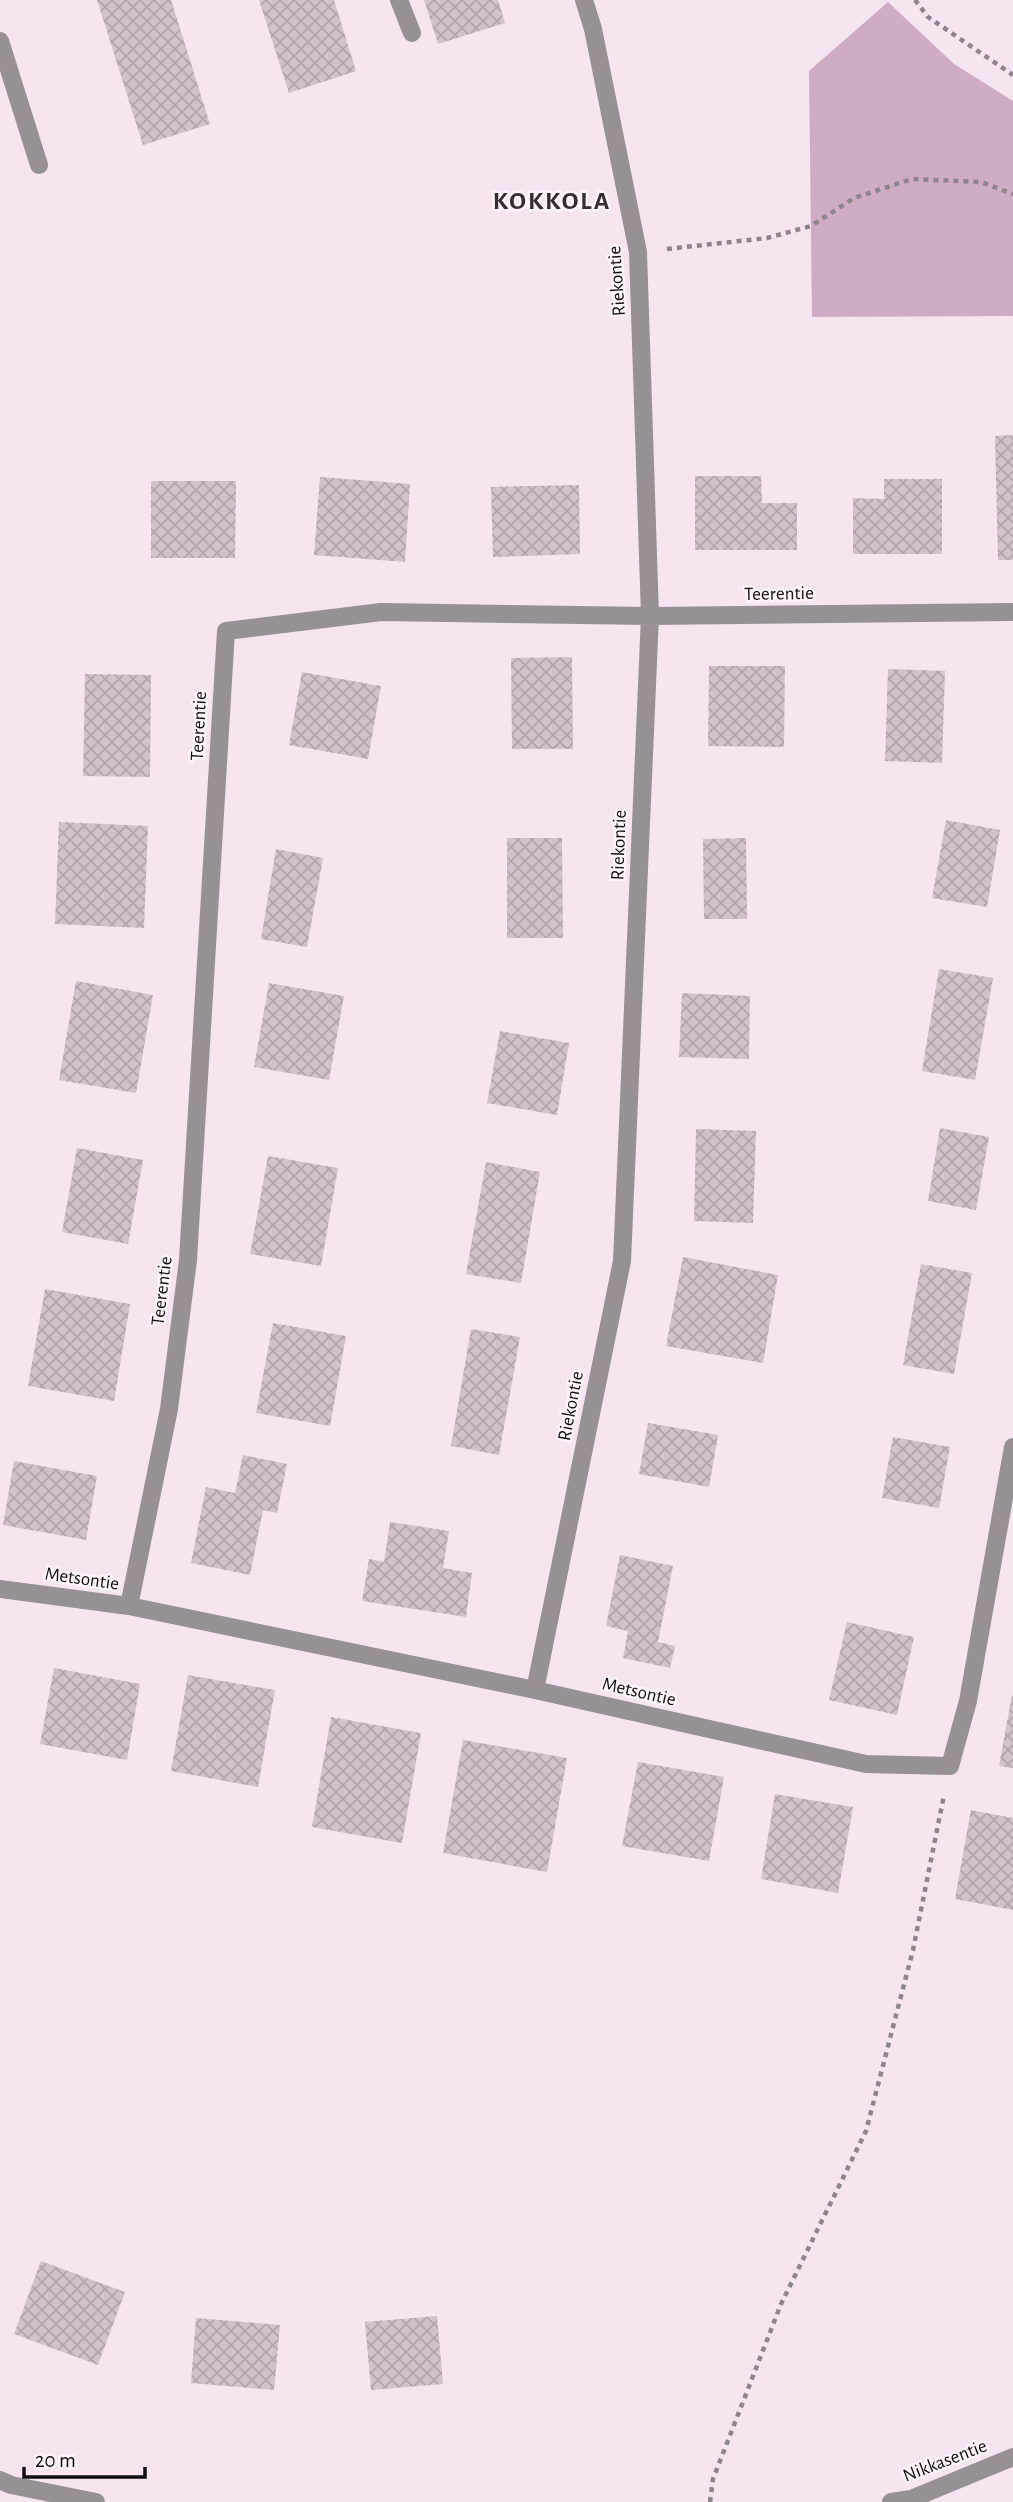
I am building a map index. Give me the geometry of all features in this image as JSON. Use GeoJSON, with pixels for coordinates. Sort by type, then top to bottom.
{"type":"FeatureCollection","features":[{"type":"Feature","properties":{"kind":"street"},"geometry":{"type":"LineString","coordinates":[[399,0],[412,33]]}},
{"type":"Feature","properties":{"kind":"street","name":"Riekontie"},"geometry":{"type":"LineString","coordinates":[[535,1690],[622,1261],[650,617],[638,252],[593,29],[584,0]]}},
{"type":"Feature","properties":{"kind":"street"},"geometry":{"type":"LineString","coordinates":[[0,41],[38,165]]}},
{"type":"Feature","properties":{"kind":"street","name":"Teerentie"},"geometry":{"type":"LineString","coordinates":[[129,1606],[169,1409],[188,1260],[226,631],[381,612],[650,617],[1013,612]]}},
{"type":"Feature","properties":{"kind":"street"},"geometry":{"type":"LineString","coordinates":[[950,1766],[968,1701],[1013,1447]]}},
{"type":"Feature","properties":{"kind":"street","name":"Metsontie"},"geometry":{"type":"LineString","coordinates":[[0,1589],[129,1606],[535,1690],[866,1764],[950,1766]]}},
{"type":"Feature","properties":{"kind":"street","name":"Nikkasentie"},"geometry":{"type":"LineString","coordinates":[[891,2502],[911,2499],[1013,2458]]}},
{"type":"Feature","properties":{"kind":"street"},"geometry":{"type":"LineString","coordinates":[[0,2480],[11,2485],[96,2502]]}},
{"type":"Feature","properties":{"kind":"path"},"geometry":{"type":"LineString","coordinates":[[915,0],[928,17],[1013,75]]}},
{"type":"Feature","properties":{"kind":"path"},"geometry":{"type":"LineString","coordinates":[[638,252],[767,238],[811,226],[854,198],[912,178],[981,182],[1013,194]]}},
{"type":"Feature","properties":{"kind":"path"},"geometry":{"type":"LineString","coordinates":[[709,2502],[713,2479],[781,2304],[866,2131],[913,1950],[950,1766]]}},
{"type":"Feature","properties":{"kind":"shaded area"},"geometry":{"type":"Polygon","coordinates":[[[888,2],[954,64],[1013,101],[1013,316],[812,317],[809,71],[888,2]]]}},
{"type":"Feature","properties":{"kind":"building"},"geometry":{"type":"Polygon","coordinates":[[[97,0],[171,0],[210,124],[143,145],[97,0]]]}},
{"type":"Feature","properties":{"kind":"building"},"geometry":{"type":"Polygon","coordinates":[[[259,0],[334,0],[356,71],[289,93],[259,0]]]}},
{"type":"Feature","properties":{"kind":"building"},"geometry":{"type":"Polygon","coordinates":[[[424,0],[498,0],[505,23],[438,44],[424,0]]]}},
{"type":"Feature","properties":{"kind":"building"},"geometry":{"type":"Polygon","coordinates":[[[1013,435],[1013,560],[998,560],[995,436],[1013,435]]]}},
{"type":"Feature","properties":{"kind":"building"},"geometry":{"type":"Polygon","coordinates":[[[695,476],[761,476],[762,503],[797,503],[797,550],[695,550],[695,476]]]}},
{"type":"Feature","properties":{"kind":"building"},"geometry":{"type":"Polygon","coordinates":[[[320,477],[410,484],[405,562],[314,555],[320,477]]]}},
{"type":"Feature","properties":{"kind":"building"},"geometry":{"type":"Polygon","coordinates":[[[884,479],[942,479],[942,554],[853,554],[853,498],[884,499],[884,479]]]}},
{"type":"Feature","properties":{"kind":"building"},"geometry":{"type":"Polygon","coordinates":[[[151,481],[236,481],[235,558],[151,558],[151,481]]]}},
{"type":"Feature","properties":{"kind":"building"},"geometry":{"type":"Polygon","coordinates":[[[579,485],[580,554],[493,557],[491,487],[579,485]]]}},
{"type":"Feature","properties":{"kind":"building"},"geometry":{"type":"Polygon","coordinates":[[[572,657],[573,749],[512,749],[511,658],[572,657]]]}},
{"type":"Feature","properties":{"kind":"building"},"geometry":{"type":"Polygon","coordinates":[[[709,666],[785,666],[784,747],[708,746],[709,666]]]}},
{"type":"Feature","properties":{"kind":"building"},"geometry":{"type":"Polygon","coordinates":[[[888,669],[945,671],[942,763],[885,761],[888,669]]]}},
{"type":"Feature","properties":{"kind":"building"},"geometry":{"type":"Polygon","coordinates":[[[302,672],[381,686],[368,759],[289,745],[302,672]]]}},
{"type":"Feature","properties":{"kind":"building"},"geometry":{"type":"Polygon","coordinates":[[[85,674],[151,675],[150,777],[83,776],[85,674]]]}},
{"type":"Feature","properties":{"kind":"building"},"geometry":{"type":"Polygon","coordinates":[[[946,820],[1000,830],[987,907],[932,898],[946,820]]]}},
{"type":"Feature","properties":{"kind":"building"},"geometry":{"type":"Polygon","coordinates":[[[59,822],[148,826],[144,928],[55,924],[59,822]]]}},
{"type":"Feature","properties":{"kind":"building"},"geometry":{"type":"Polygon","coordinates":[[[507,838],[562,838],[563,938],[507,938],[507,838]]]}},
{"type":"Feature","properties":{"kind":"building"},"geometry":{"type":"Polygon","coordinates":[[[746,838],[747,919],[704,919],[703,839],[746,838]]]}},
{"type":"Feature","properties":{"kind":"building"},"geometry":{"type":"Polygon","coordinates":[[[276,849],[323,858],[307,947],[261,939],[276,849]]]}},
{"type":"Feature","properties":{"kind":"building"},"geometry":{"type":"Polygon","coordinates":[[[939,969],[993,978],[975,1080],[922,1071],[939,969]]]}},
{"type":"Feature","properties":{"kind":"building"},"geometry":{"type":"Polygon","coordinates":[[[76,981],[153,995],[136,1093],[59,1080],[76,981]]]}},
{"type":"Feature","properties":{"kind":"building"},"geometry":{"type":"Polygon","coordinates":[[[269,983],[344,996],[329,1080],[254,1067],[269,983]]]}},
{"type":"Feature","properties":{"kind":"building"},"geometry":{"type":"Polygon","coordinates":[[[682,993],[750,996],[749,1059],[679,1057],[682,993]]]}},
{"type":"Feature","properties":{"kind":"building"},"geometry":{"type":"Polygon","coordinates":[[[500,1031],[569,1043],[557,1115],[487,1103],[500,1031]]]}},
{"type":"Feature","properties":{"kind":"building"},"geometry":{"type":"Polygon","coordinates":[[[940,1128],[989,1137],[976,1210],[928,1201],[940,1128]]]}},
{"type":"Feature","properties":{"kind":"building"},"geometry":{"type":"Polygon","coordinates":[[[696,1129],[756,1131],[753,1223],[694,1221],[696,1129]]]}},
{"type":"Feature","properties":{"kind":"building"},"geometry":{"type":"Polygon","coordinates":[[[77,1148],[143,1160],[128,1244],[62,1232],[77,1148]]]}},
{"type":"Feature","properties":{"kind":"building"},"geometry":{"type":"Polygon","coordinates":[[[268,1156],[338,1168],[321,1266],[250,1254],[268,1156]]]}},
{"type":"Feature","properties":{"kind":"building"},"geometry":{"type":"Polygon","coordinates":[[[486,1162],[540,1172],[521,1283],[466,1274],[486,1162]]]}},
{"type":"Feature","properties":{"kind":"building"},"geometry":{"type":"Polygon","coordinates":[[[683,1257],[778,1275],[763,1363],[666,1346],[683,1257]]]}},
{"type":"Feature","properties":{"kind":"building"},"geometry":{"type":"Polygon","coordinates":[[[921,1264],[972,1273],[954,1374],[903,1365],[921,1264]]]}},
{"type":"Feature","properties":{"kind":"building"},"geometry":{"type":"Polygon","coordinates":[[[45,1289],[130,1304],[114,1401],[28,1386],[45,1289]]]}},
{"type":"Feature","properties":{"kind":"building"},"geometry":{"type":"Polygon","coordinates":[[[273,1323],[346,1336],[330,1426],[256,1413],[273,1323]]]}},
{"type":"Feature","properties":{"kind":"building"},"geometry":{"type":"Polygon","coordinates":[[[471,1329],[520,1337],[499,1455],[451,1446],[471,1329]]]}},
{"type":"Feature","properties":{"kind":"building"},"geometry":{"type":"Polygon","coordinates":[[[648,1423],[718,1435],[709,1487],[639,1474],[648,1423]]]}},
{"type":"Feature","properties":{"kind":"building"},"geometry":{"type":"Polygon","coordinates":[[[893,1437],[950,1447],[939,1508],[882,1498],[893,1437]]]}},
{"type":"Feature","properties":{"kind":"building"},"geometry":{"type":"Polygon","coordinates":[[[243,1455],[287,1464],[277,1513],[263,1510],[250,1575],[191,1563],[206,1487],[235,1493],[243,1455]]]}},
{"type":"Feature","properties":{"kind":"building"},"geometry":{"type":"Polygon","coordinates":[[[14,1461],[97,1476],[86,1540],[3,1525],[14,1461]]]}},
{"type":"Feature","properties":{"kind":"building"},"geometry":{"type":"Polygon","coordinates":[[[390,1522],[449,1531],[443,1568],[472,1573],[466,1617],[362,1601],[369,1559],[384,1562],[390,1522]]]}},
{"type":"Feature","properties":{"kind":"building"},"geometry":{"type":"Polygon","coordinates":[[[620,1555],[673,1566],[658,1642],[675,1646],[670,1668],[623,1658],[628,1631],[606,1626],[620,1555]]]}},
{"type":"Feature","properties":{"kind":"building"},"geometry":{"type":"Polygon","coordinates":[[[847,1622],[914,1637],[897,1715],[829,1700],[847,1622]]]}},
{"type":"Feature","properties":{"kind":"building"},"geometry":{"type":"Polygon","coordinates":[[[54,1668],[140,1684],[127,1760],[40,1744],[54,1668]]]}},
{"type":"Feature","properties":{"kind":"building"},"geometry":{"type":"Polygon","coordinates":[[[188,1675],[275,1690],[258,1787],[171,1771],[188,1675]]]}},
{"type":"Feature","properties":{"kind":"building"},"geometry":{"type":"Polygon","coordinates":[[[1013,1696],[1013,1768],[999,1766],[1013,1696]]]}},
{"type":"Feature","properties":{"kind":"building"},"geometry":{"type":"Polygon","coordinates":[[[331,1717],[421,1733],[402,1843],[312,1827],[331,1717]]]}},
{"type":"Feature","properties":{"kind":"building"},"geometry":{"type":"Polygon","coordinates":[[[463,1740],[567,1758],[547,1872],[443,1853],[463,1740]]]}},
{"type":"Feature","properties":{"kind":"building"},"geometry":{"type":"Polygon","coordinates":[[[638,1762],[724,1777],[709,1861],[622,1846],[638,1762]]]}},
{"type":"Feature","properties":{"kind":"building"},"geometry":{"type":"Polygon","coordinates":[[[775,1794],[853,1807],[838,1893],[761,1879],[775,1794]]]}},
{"type":"Feature","properties":{"kind":"building"},"geometry":{"type":"Polygon","coordinates":[[[971,1810],[1013,1818],[1013,1910],[955,1899],[971,1810]]]}},
{"type":"Feature","properties":{"kind":"building"},"geometry":{"type":"Polygon","coordinates":[[[41,2261],[125,2292],[98,2365],[14,2334],[41,2261]]]}},
{"type":"Feature","properties":{"kind":"building"},"geometry":{"type":"Polygon","coordinates":[[[437,2316],[443,2384],[371,2390],[365,2322],[437,2316]]]}},
{"type":"Feature","properties":{"kind":"building"},"geometry":{"type":"Polygon","coordinates":[[[196,2318],[280,2325],[274,2390],[191,2383],[196,2318]]]}},
{"type":"Feature","properties":{"kind":"district","name":"KOKKOLA"},"geometry":{"type":"Point","coordinates":[552,201]}}]}
